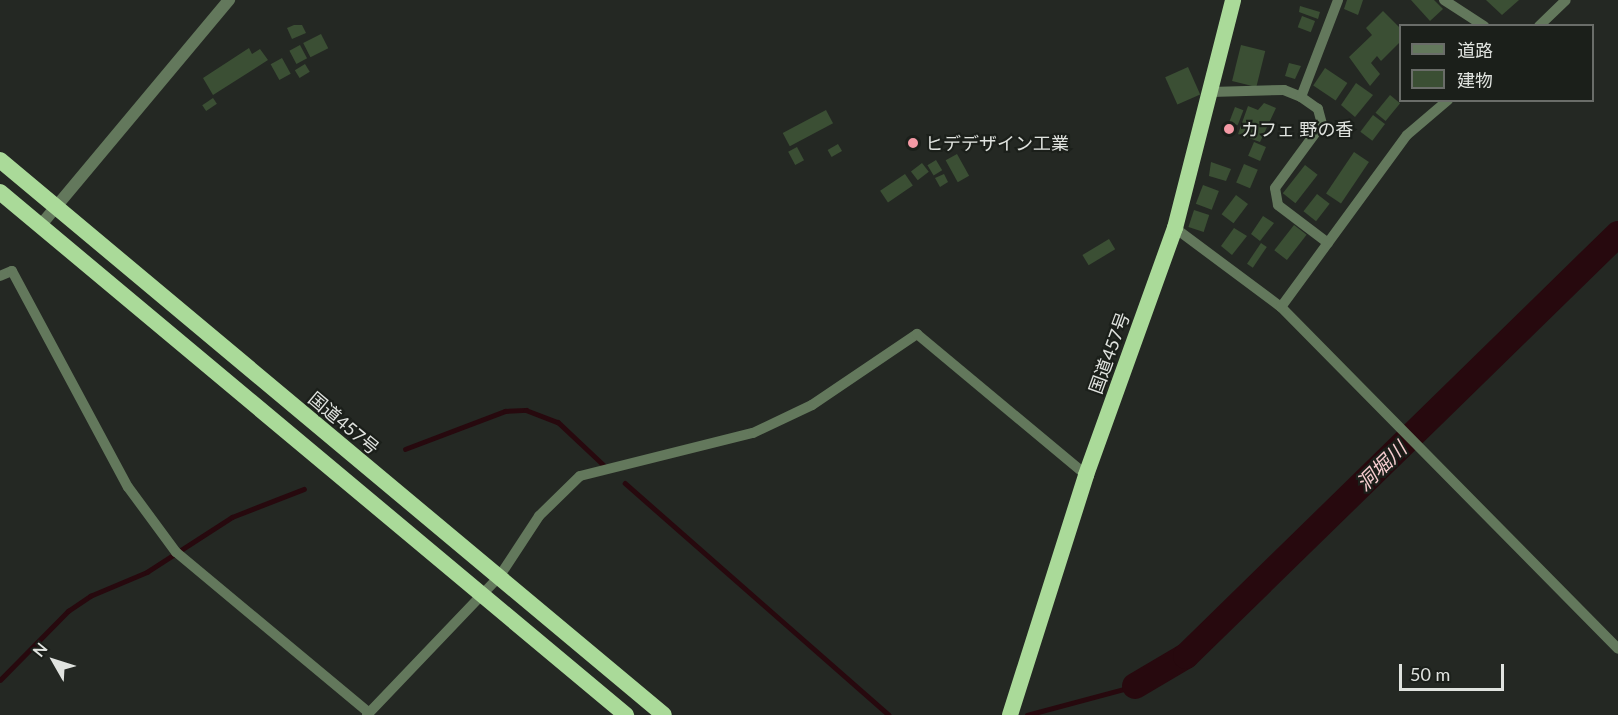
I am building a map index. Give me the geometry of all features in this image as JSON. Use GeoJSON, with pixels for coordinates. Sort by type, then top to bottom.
{"type":"FeatureCollection","features":[{"type":"Feature","properties":{"kind":"highway","name":"国道457号"},"geometry":{"type":"LineString","coordinates":[[1010,715],[1086,475],[1175,228],[1233,0]]}},
{"type":"Feature","properties":{"kind":"highway","name":"国道457号"},"geometry":{"type":"LineString","coordinates":[[0,160],[664,715]]}},
{"type":"Feature","properties":{"kind":"highway"},"geometry":{"type":"LineString","coordinates":[[0,192],[626,715]]}},
{"type":"Feature","properties":{"kind":"street"},"geometry":{"type":"LineString","coordinates":[[39,226],[229,0]]}},
{"type":"Feature","properties":{"kind":"street"},"geometry":{"type":"LineString","coordinates":[[1301,97],[1338,0]]}},
{"type":"Feature","properties":{"kind":"street"},"geometry":{"type":"LineString","coordinates":[[1444,0],[1481,24]]}},
{"type":"Feature","properties":{"kind":"street"},"geometry":{"type":"LineString","coordinates":[[1541,24],[1566,0]]}},
{"type":"Feature","properties":{"kind":"street"},"geometry":{"type":"LineString","coordinates":[[1211,92],[1284,90],[1301,97],[1318,109],[1322,124],[1275,188],[1278,205],[1328,243]]}},
{"type":"Feature","properties":{"kind":"street"},"geometry":{"type":"LineString","coordinates":[[1281,307],[1407,135],[1446,102]]}},
{"type":"Feature","properties":{"kind":"street"},"geometry":{"type":"LineString","coordinates":[[1175,228],[1281,307],[1417,442],[1618,649]]}},
{"type":"Feature","properties":{"kind":"street"},"geometry":{"type":"LineString","coordinates":[[0,276],[12,271],[128,487],[176,552],[368,714],[483,595],[499,577],[539,516],[580,476],[753,433],[812,405],[916,334],[1086,475]]}},
{"type":"Feature","properties":{"kind":"building"},"geometry":{"type":"Polygon","coordinates":[[[1347,0],[1363,0],[1358,15],[1344,9],[1347,0]]]}},
{"type":"Feature","properties":{"kind":"building"},"geometry":{"type":"Polygon","coordinates":[[[1411,0],[1434,0],[1443,9],[1430,21],[1411,0]]]}},
{"type":"Feature","properties":{"kind":"building"},"geometry":{"type":"Polygon","coordinates":[[[1486,0],[1519,0],[1502,15],[1486,0]]]}},
{"type":"Feature","properties":{"kind":"building"},"geometry":{"type":"Polygon","coordinates":[[[1300,6],[1320,12],[1318,19],[1299,12],[1300,6]]]}},
{"type":"Feature","properties":{"kind":"building"},"geometry":{"type":"Polygon","coordinates":[[[1383,11],[1399,27],[1399,43],[1381,61],[1377,56],[1371,63],[1380,74],[1370,86],[1349,57],[1372,35],[1366,28],[1383,11]]]}},
{"type":"Feature","properties":{"kind":"building"},"geometry":{"type":"Polygon","coordinates":[[[1302,16],[1315,21],[1311,32],[1298,27],[1302,16]]]}},
{"type":"Feature","properties":{"kind":"building"},"geometry":{"type":"Polygon","coordinates":[[[302,25],[306,33],[292,39],[287,28],[302,25]]]}},
{"type":"Feature","properties":{"kind":"building"},"geometry":{"type":"Polygon","coordinates":[[[321,34],[328,48],[310,57],[303,43],[321,34]]]}},
{"type":"Feature","properties":{"kind":"building"},"geometry":{"type":"Polygon","coordinates":[[[300,45],[307,58],[296,64],[289,51],[300,45]]]}},
{"type":"Feature","properties":{"kind":"building"},"geometry":{"type":"Polygon","coordinates":[[[1241,45],[1265,51],[1256,87],[1232,81],[1241,45]]]}},
{"type":"Feature","properties":{"kind":"building"},"geometry":{"type":"Polygon","coordinates":[[[249,48],[252,54],[260,49],[268,60],[213,95],[203,78],[249,48]]]}},
{"type":"Feature","properties":{"kind":"building"},"geometry":{"type":"Polygon","coordinates":[[[282,58],[291,74],[279,80],[271,64],[282,58]]]}},
{"type":"Feature","properties":{"kind":"building"},"geometry":{"type":"Polygon","coordinates":[[[1289,63],[1301,66],[1295,79],[1285,76],[1289,63]]]}},
{"type":"Feature","properties":{"kind":"building"},"geometry":{"type":"Polygon","coordinates":[[[305,64],[310,72],[300,78],[295,70],[305,64]]]}},
{"type":"Feature","properties":{"kind":"building"},"geometry":{"type":"Polygon","coordinates":[[[1188,67],[1200,94],[1177,105],[1165,77],[1188,67]]]}},
{"type":"Feature","properties":{"kind":"building"},"geometry":{"type":"Polygon","coordinates":[[[1325,68],[1347,83],[1336,101],[1313,85],[1325,68]]]}},
{"type":"Feature","properties":{"kind":"building"},"geometry":{"type":"Polygon","coordinates":[[[1356,83],[1373,95],[1355,117],[1341,105],[1356,83]]]}},
{"type":"Feature","properties":{"kind":"building"},"geometry":{"type":"Polygon","coordinates":[[[1390,95],[1400,103],[1386,121],[1376,113],[1390,95]]]}},
{"type":"Feature","properties":{"kind":"building"},"geometry":{"type":"Polygon","coordinates":[[[213,98],[217,104],[206,111],[202,105],[213,98]]]}},
{"type":"Feature","properties":{"kind":"building"},"geometry":{"type":"Polygon","coordinates":[[[1264,103],[1276,108],[1260,142],[1238,134],[1248,106],[1258,110],[1264,103]]]}},
{"type":"Feature","properties":{"kind":"building"},"geometry":{"type":"Polygon","coordinates":[[[1235,107],[1243,110],[1238,125],[1229,122],[1235,107]]]}},
{"type":"Feature","properties":{"kind":"building"},"geometry":{"type":"Polygon","coordinates":[[[826,110],[833,123],[790,146],[783,133],[826,110]]]}},
{"type":"Feature","properties":{"kind":"building"},"geometry":{"type":"Polygon","coordinates":[[[1373,115],[1385,124],[1372,141],[1360,132],[1373,115]]]}},
{"type":"Feature","properties":{"kind":"building"},"geometry":{"type":"Polygon","coordinates":[[[1254,142],[1266,147],[1260,161],[1248,156],[1254,142]]]}},
{"type":"Feature","properties":{"kind":"building"},"geometry":{"type":"Polygon","coordinates":[[[838,144],[842,151],[832,157],[828,150],[838,144]]]}},
{"type":"Feature","properties":{"kind":"building"},"geometry":{"type":"Polygon","coordinates":[[[797,147],[804,160],[795,165],[788,152],[797,147]]]}},
{"type":"Feature","properties":{"kind":"building"},"geometry":{"type":"Polygon","coordinates":[[[1354,152],[1369,162],[1341,204],[1326,193],[1354,152]]]}},
{"type":"Feature","properties":{"kind":"building"},"geometry":{"type":"Polygon","coordinates":[[[957,154],[969,176],[958,182],[946,160],[957,154]]]}},
{"type":"Feature","properties":{"kind":"building"},"geometry":{"type":"Polygon","coordinates":[[[936,160],[942,170],[934,175],[927,165],[936,160]]]}},
{"type":"Feature","properties":{"kind":"building"},"geometry":{"type":"Polygon","coordinates":[[[1211,162],[1231,169],[1226,181],[1209,176],[1211,162]]]}},
{"type":"Feature","properties":{"kind":"building"},"geometry":{"type":"Polygon","coordinates":[[[922,163],[929,172],[918,180],[911,172],[922,163]]]}},
{"type":"Feature","properties":{"kind":"building"},"geometry":{"type":"Polygon","coordinates":[[[1244,164],[1258,170],[1250,188],[1236,182],[1244,164]]]}},
{"type":"Feature","properties":{"kind":"building"},"geometry":{"type":"Polygon","coordinates":[[[1305,165],[1318,175],[1295,203],[1283,193],[1305,165]]]}},
{"type":"Feature","properties":{"kind":"building"},"geometry":{"type":"Polygon","coordinates":[[[905,174],[913,186],[888,202],[880,191],[905,174]]]}},
{"type":"Feature","properties":{"kind":"building"},"geometry":{"type":"Polygon","coordinates":[[[944,174],[948,182],[940,187],[935,178],[944,174]]]}},
{"type":"Feature","properties":{"kind":"building"},"geometry":{"type":"Polygon","coordinates":[[[1203,185],[1219,191],[1212,210],[1196,204],[1203,185]]]}},
{"type":"Feature","properties":{"kind":"building"},"geometry":{"type":"Polygon","coordinates":[[[1317,194],[1330,204],[1316,221],[1303,211],[1317,194]]]}},
{"type":"Feature","properties":{"kind":"building"},"geometry":{"type":"Polygon","coordinates":[[[1236,195],[1248,204],[1234,223],[1222,214],[1236,195]]]}},
{"type":"Feature","properties":{"kind":"building"},"geometry":{"type":"Polygon","coordinates":[[[1194,210],[1209,215],[1204,232],[1188,227],[1194,210]]]}},
{"type":"Feature","properties":{"kind":"building"},"geometry":{"type":"Polygon","coordinates":[[[1263,216],[1274,223],[1260,241],[1251,234],[1263,216]]]}},
{"type":"Feature","properties":{"kind":"building"},"geometry":{"type":"Polygon","coordinates":[[[1294,225],[1307,235],[1287,260],[1274,250],[1294,225]]]}},
{"type":"Feature","properties":{"kind":"building"},"geometry":{"type":"Polygon","coordinates":[[[1234,228],[1247,236],[1232,255],[1221,246],[1234,228]]]}},
{"type":"Feature","properties":{"kind":"building"},"geometry":{"type":"Polygon","coordinates":[[[1109,239],[1115,249],[1089,265],[1082,255],[1109,239]]]}},
{"type":"Feature","properties":{"kind":"building"},"geometry":{"type":"Polygon","coordinates":[[[1261,243],[1267,247],[1253,268],[1247,264],[1261,243]]]}},
{"type":"Feature","properties":{"kind":"waterway","name":"洞堀川"},"geometry":{"type":"LineString","coordinates":[[1135,686],[1186,656],[1618,234]]}},
{"type":"Feature","properties":{"kind":"waterway"},"geometry":{"type":"LineString","coordinates":[[405,449],[505,411],[526,410],[558,422],[606,467]]}},
{"type":"Feature","properties":{"kind":"waterway"},"geometry":{"type":"LineString","coordinates":[[625,483],[889,715]]}},
{"type":"Feature","properties":{"kind":"waterway"},"geometry":{"type":"LineString","coordinates":[[0,680],[68,611],[90,596],[147,572],[232,517],[304,489]]}},
{"type":"Feature","properties":{"kind":"waterway"},"geometry":{"type":"LineString","coordinates":[[1027,715],[1135,686]]}},
{"type":"Feature","properties":{"kind":"place","name":"カフェ 野の香"},"geometry":{"type":"Point","coordinates":[1229,129]}},
{"type":"Feature","properties":{"kind":"place","name":"ヒデデザイン工業"},"geometry":{"type":"Point","coordinates":[913,143]}}]}
